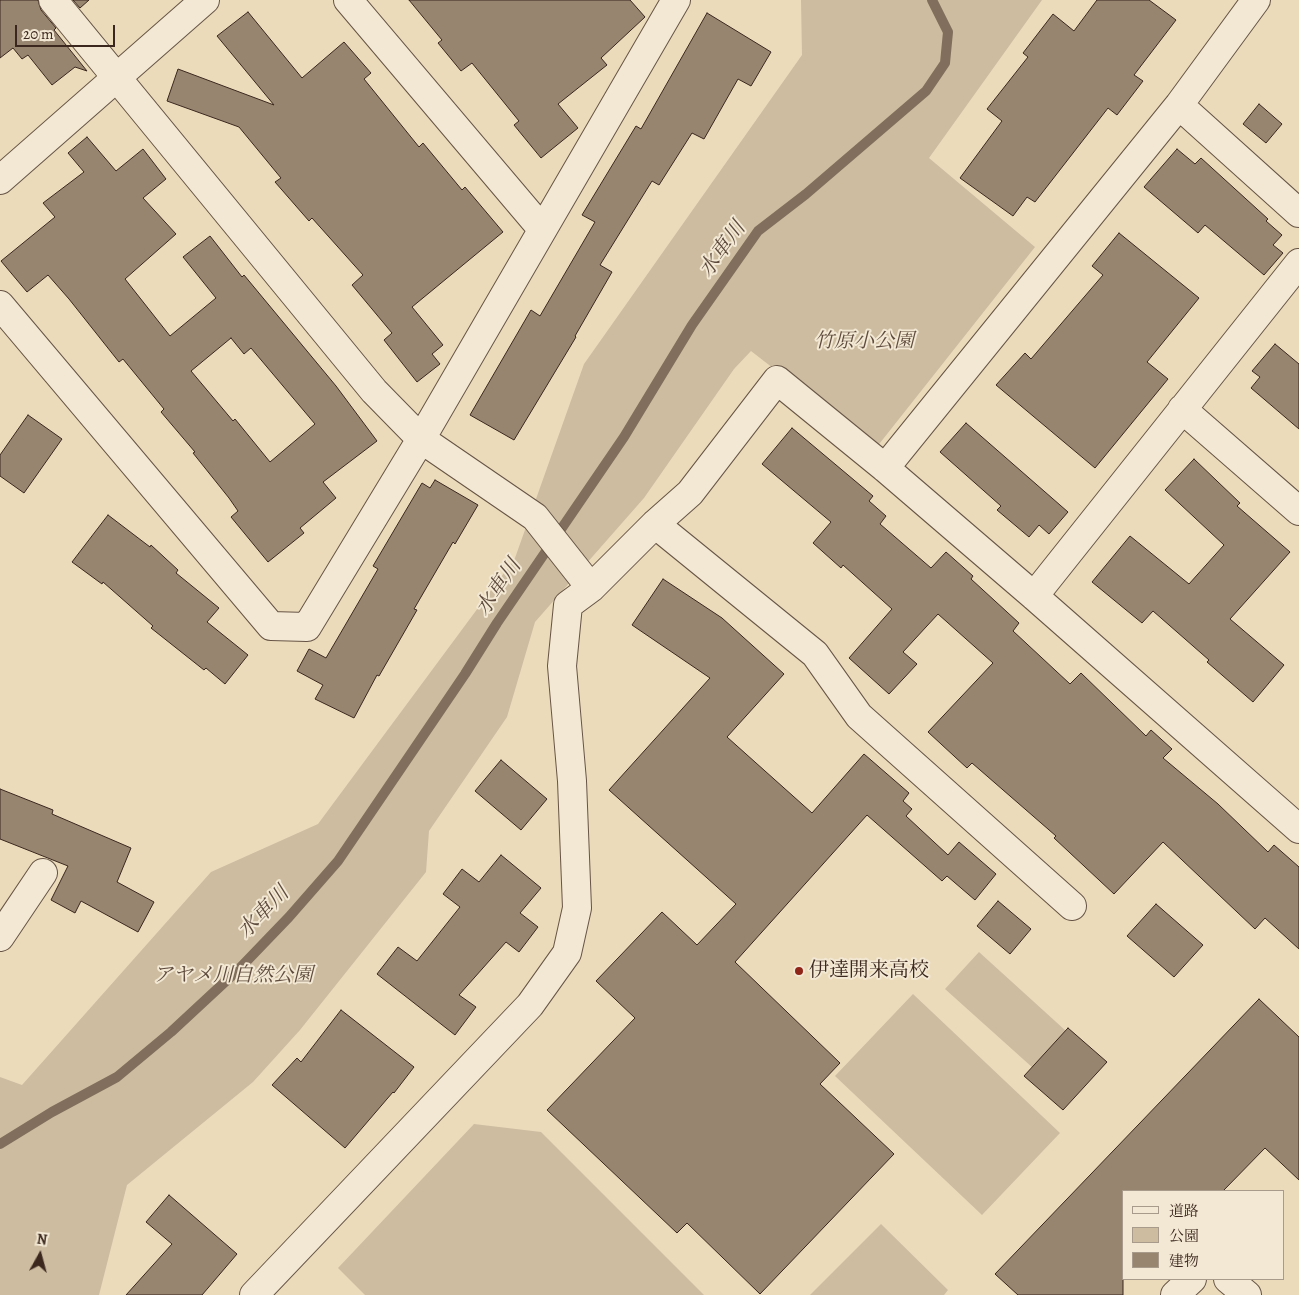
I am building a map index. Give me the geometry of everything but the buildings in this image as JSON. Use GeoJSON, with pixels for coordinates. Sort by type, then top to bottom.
{"type":"FeatureCollection","features":[{"type":"Feature","properties":{"kind":"street"},"geometry":{"type":"LineString","coordinates":[[53,0],[374,391],[421,439],[535,517],[591,588]]}},
{"type":"Feature","properties":{"kind":"street"},"geometry":{"type":"LineString","coordinates":[[0,180],[205,0]]}},
{"type":"Feature","properties":{"kind":"street"},"geometry":{"type":"LineString","coordinates":[[348,0],[542,229]]}},
{"type":"Feature","properties":{"kind":"street"},"geometry":{"type":"LineString","coordinates":[[0,305],[271,626],[308,627],[421,439],[676,0]]}},
{"type":"Feature","properties":{"kind":"street"},"geometry":{"type":"LineString","coordinates":[[885,468],[1179,105],[1256,0]]}},
{"type":"Feature","properties":{"kind":"street"},"geometry":{"type":"LineString","coordinates":[[1179,105],[1299,213]]}},
{"type":"Feature","properties":{"kind":"street"},"geometry":{"type":"LineString","coordinates":[[1034,596],[1299,263]]}},
{"type":"Feature","properties":{"kind":"street"},"geometry":{"type":"LineString","coordinates":[[254,1295],[530,1006],[567,953],[577,908],[572,781],[562,666],[568,605],[591,588],[655,524],[690,493],[776,380],[885,468],[1299,829]]}},
{"type":"Feature","properties":{"kind":"street"},"geometry":{"type":"LineString","coordinates":[[1182,409],[1299,511]]}},
{"type":"Feature","properties":{"kind":"street"},"geometry":{"type":"LineString","coordinates":[[655,524],[815,654],[859,716],[1072,906]]}},
{"type":"Feature","properties":{"kind":"street"},"geometry":{"type":"LineString","coordinates":[[0,937],[43,873]]}},
{"type":"Feature","properties":{"kind":"street"},"geometry":{"type":"LineString","coordinates":[[1175,1295],[1191,1280]]}},
{"type":"Feature","properties":{"kind":"street"},"geometry":{"type":"LineString","coordinates":[[1229,1280],[1247,1295]]}},
{"type":"Feature","properties":{"kind":"green space","name":"アヤメ川自然公園"},"geometry":{"type":"Polygon","coordinates":[[[801,0],[1042,0],[929,158],[1035,247],[876,448],[751,351],[734,369],[644,498],[535,622],[507,717],[429,831],[426,872],[300,1030],[253,1082],[127,1185],[99,1295],[0,1295],[0,1077],[22,1085],[211,872],[318,824],[515,558],[584,364],[802,55],[801,0]]]}},
{"type":"Feature","properties":{"kind":"green space"},"geometry":{"type":"Polygon","coordinates":[[[979,952],[1066,1031],[1033,1068],[945,989],[979,952]]]}},
{"type":"Feature","properties":{"kind":"green space"},"geometry":{"type":"Polygon","coordinates":[[[913,994],[1060,1133],[982,1215],[835,1076],[913,994]]]}},
{"type":"Feature","properties":{"kind":"green space"},"geometry":{"type":"Polygon","coordinates":[[[474,1124],[541,1132],[704,1295],[365,1295],[338,1268],[474,1124]]]}},
{"type":"Feature","properties":{"kind":"green space"},"geometry":{"type":"Polygon","coordinates":[[[881,1224],[948,1290],[944,1295],[810,1295],[881,1224]]]}},
{"type":"Feature","properties":{"kind":"waterway","name":"水車川"},"geometry":{"type":"LineString","coordinates":[[0,1144],[52,1112],[117,1077],[171,1032],[240,968],[289,917],[338,861],[624,437],[692,325],[758,231],[806,194],[926,91],[945,63],[948,32],[932,0]]}},
{"type":"Feature","properties":{"kind":"place","name":"伊達開来高校"},"geometry":{"type":"Point","coordinates":[799,971]}},
{"type":"Feature","properties":{"kind":"park label","name":"竹原小公園"},"geometry":{"type":"Point","coordinates":[864,342]}}]}
